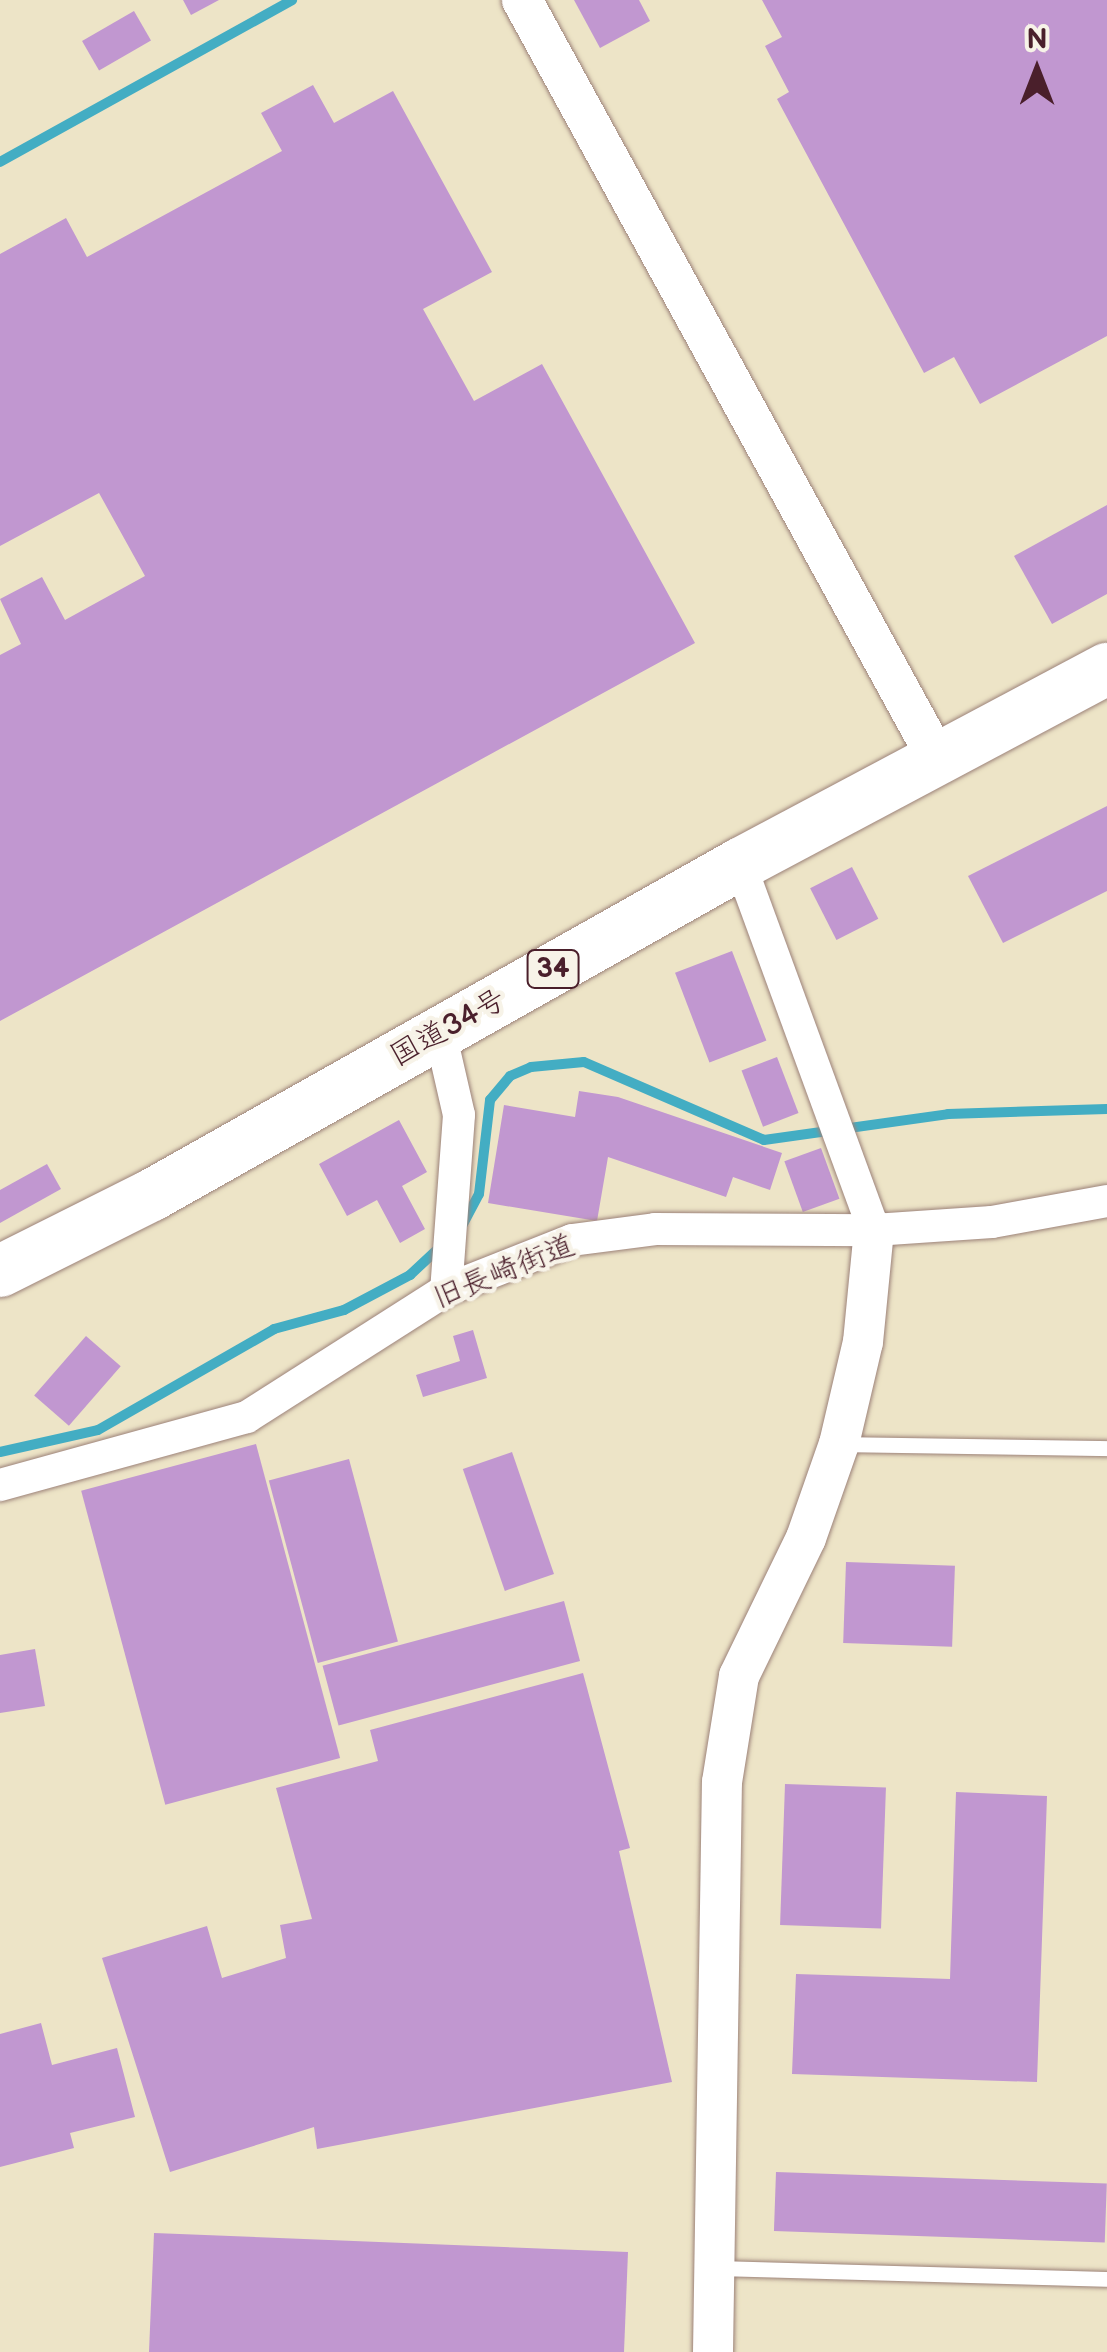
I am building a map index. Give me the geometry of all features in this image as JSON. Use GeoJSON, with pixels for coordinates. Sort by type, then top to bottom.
{"type":"FeatureCollection","features":[{"type":"Feature","properties":{"kind":"highway","name":"国道34号"},"geometry":{"type":"LineString","coordinates":[[0,1272],[152,1194],[740,864],[1107,669]]}},
{"type":"Feature","properties":{"kind":"street"},"geometry":{"type":"LineString","coordinates":[[522,0],[938,760]]}},
{"type":"Feature","properties":{"kind":"street"},"geometry":{"type":"LineString","coordinates":[[713,2352],[722,1782],[738,1676],[806,1538],[839,1444],[863,1342],[874,1230],[846,1143],[740,864]]}},
{"type":"Feature","properties":{"kind":"street"},"geometry":{"type":"LineString","coordinates":[[440,1032],[459,1114],[446,1290]]}},
{"type":"Feature","properties":{"kind":"street","name":"旧長崎街道"},"geometry":{"type":"LineString","coordinates":[[1,1493],[247,1417],[446,1290],[572,1240],[654,1229],[874,1230],[992,1222],[1107,1201]]}},
{"type":"Feature","properties":{"kind":"lane"},"geometry":{"type":"LineString","coordinates":[[839,1444],[1107,1448]]}},
{"type":"Feature","properties":{"kind":"lane"},"geometry":{"type":"LineString","coordinates":[[716,2268],[1107,2279]]}},
{"type":"Feature","properties":{"kind":"building"},"geometry":{"type":"Polygon","coordinates":[[[183,0],[219,0],[191,15],[183,0]]]}},
{"type":"Feature","properties":{"kind":"building"},"geometry":{"type":"Polygon","coordinates":[[[574,0],[639,0],[650,21],[600,48],[574,0]]]}},
{"type":"Feature","properties":{"kind":"building"},"geometry":{"type":"Polygon","coordinates":[[[762,0],[1107,0],[1107,336],[980,404],[954,357],[924,373],[777,99],[789,92],[765,46],[782,37],[762,0]]]}},
{"type":"Feature","properties":{"kind":"building"},"geometry":{"type":"Polygon","coordinates":[[[134,11],[151,40],[99,70],[82,41],[134,11]]]}},
{"type":"Feature","properties":{"kind":"building"},"geometry":{"type":"Polygon","coordinates":[[[313,85],[334,123],[393,91],[492,272],[423,309],[474,401],[542,364],[695,643],[0,1021],[0,655],[21,644],[0,599],[42,577],[65,620],[145,576],[99,493],[0,546],[0,254],[66,218],[87,257],[282,151],[261,113],[313,85]]]}},
{"type":"Feature","properties":{"kind":"building"},"geometry":{"type":"Polygon","coordinates":[[[1107,505],[1107,594],[1052,624],[1014,556],[1107,505]]]}},
{"type":"Feature","properties":{"kind":"building"},"geometry":{"type":"Polygon","coordinates":[[[1107,806],[1107,891],[1003,943],[968,876],[1107,806]]]}},
{"type":"Feature","properties":{"kind":"building"},"geometry":{"type":"Polygon","coordinates":[[[852,867],[878,919],[836,940],[810,888],[852,867]]]}},
{"type":"Feature","properties":{"kind":"building"},"geometry":{"type":"Polygon","coordinates":[[[732,951],[766,1041],[709,1062],[675,973],[732,951]]]}},
{"type":"Feature","properties":{"kind":"building"},"geometry":{"type":"Polygon","coordinates":[[[777,1057],[799,1113],[763,1127],[742,1071],[777,1057]]]}},
{"type":"Feature","properties":{"kind":"building"},"geometry":{"type":"Polygon","coordinates":[[[579,1091],[618,1097],[782,1153],[770,1190],[733,1177],[726,1197],[608,1157],[597,1221],[488,1203],[504,1105],[575,1117],[579,1091]]]}},
{"type":"Feature","properties":{"kind":"building"},"geometry":{"type":"Polygon","coordinates":[[[399,1120],[427,1172],[402,1186],[425,1229],[400,1243],[377,1200],[347,1216],[319,1164],[399,1120]]]}},
{"type":"Feature","properties":{"kind":"building"},"geometry":{"type":"Polygon","coordinates":[[[821,1148],[839,1199],[803,1212],[784,1161],[821,1148]]]}},
{"type":"Feature","properties":{"kind":"building"},"geometry":{"type":"Polygon","coordinates":[[[47,1164],[61,1189],[0,1223],[0,1190],[47,1164]]]}},
{"type":"Feature","properties":{"kind":"building"},"geometry":{"type":"Polygon","coordinates":[[[473,1330],[487,1378],[423,1397],[416,1375],[460,1361],[453,1336],[473,1330]]]}},
{"type":"Feature","properties":{"kind":"building"},"geometry":{"type":"Polygon","coordinates":[[[86,1336],[121,1366],[69,1426],[34,1396],[86,1336]]]}},
{"type":"Feature","properties":{"kind":"building"},"geometry":{"type":"Polygon","coordinates":[[[256,1444],[340,1758],[165,1805],[81,1491],[256,1444]]]}},
{"type":"Feature","properties":{"kind":"building"},"geometry":{"type":"Polygon","coordinates":[[[512,1452],[554,1574],[505,1591],[463,1469],[512,1452]]]}},
{"type":"Feature","properties":{"kind":"building"},"geometry":{"type":"Polygon","coordinates":[[[349,1459],[398,1642],[318,1663],[269,1480],[349,1459]]]}},
{"type":"Feature","properties":{"kind":"building"},"geometry":{"type":"Polygon","coordinates":[[[846,1562],[955,1566],[952,1647],[843,1643],[846,1562]]]}},
{"type":"Feature","properties":{"kind":"building"},"geometry":{"type":"Polygon","coordinates":[[[564,1601],[580,1661],[339,1726],[323,1666],[564,1601]]]}},
{"type":"Feature","properties":{"kind":"building"},"geometry":{"type":"Polygon","coordinates":[[[35,1649],[45,1706],[0,1713],[0,1655],[35,1649]]]}},
{"type":"Feature","properties":{"kind":"building"},"geometry":{"type":"Polygon","coordinates":[[[583,1673],[630,1848],[619,1851],[672,2082],[317,2149],[314,2127],[170,2172],[102,1958],[207,1926],[222,1978],[286,1958],[280,1925],[312,1919],[276,1788],[378,1761],[370,1730],[583,1673]]]}},
{"type":"Feature","properties":{"kind":"building"},"geometry":{"type":"Polygon","coordinates":[[[785,1784],[886,1788],[881,1928],[780,1925],[785,1784]]]}},
{"type":"Feature","properties":{"kind":"building"},"geometry":{"type":"Polygon","coordinates":[[[956,1792],[1047,1796],[1037,2082],[792,2074],[796,1974],[950,1979],[956,1792]]]}},
{"type":"Feature","properties":{"kind":"building"},"geometry":{"type":"Polygon","coordinates":[[[41,2023],[52,2065],[117,2048],[135,2117],[70,2133],[74,2148],[0,2167],[0,2034],[41,2023]]]}},
{"type":"Feature","properties":{"kind":"building"},"geometry":{"type":"Polygon","coordinates":[[[776,2172],[1107,2184],[1105,2243],[774,2231],[776,2172]]]}},
{"type":"Feature","properties":{"kind":"building"},"geometry":{"type":"Polygon","coordinates":[[[154,2233],[628,2252],[624,2352],[149,2352],[154,2233]]]}},
{"type":"Feature","properties":{"kind":"waterway"},"geometry":{"type":"LineString","coordinates":[[0,162],[292,0]]}},
{"type":"Feature","properties":{"kind":"waterway"},"geometry":{"type":"LineString","coordinates":[[462,1226],[479,1194],[490,1100],[510,1076],[531,1067],[584,1062],[764,1140],[948,1114],[1107,1109]]}},
{"type":"Feature","properties":{"kind":"waterway"},"geometry":{"type":"LineString","coordinates":[[0,1452],[98,1430],[274,1329],[344,1310],[410,1275],[439,1248]]}}]}
